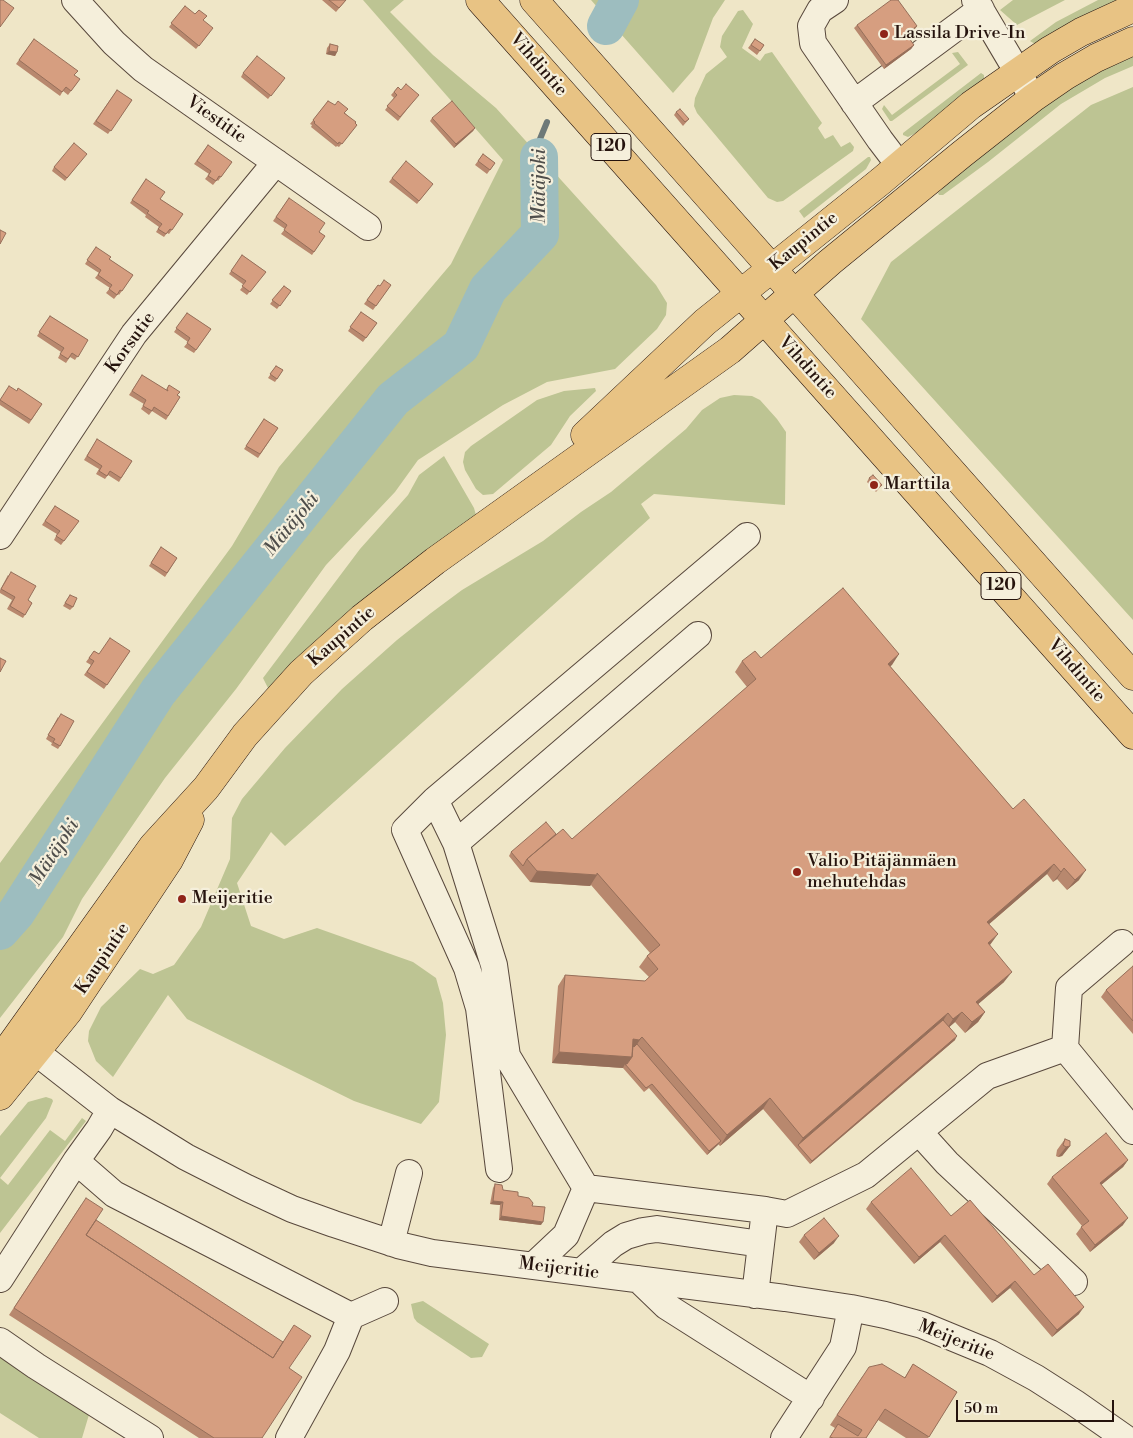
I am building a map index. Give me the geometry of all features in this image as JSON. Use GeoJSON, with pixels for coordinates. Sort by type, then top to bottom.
{"type":"FeatureCollection","features":[{"type":"Feature","properties":{"kind":"main road","name":"Vihdintie"},"geometry":{"type":"LineString","coordinates":[[480,0],[1133,735]]}},
{"type":"Feature","properties":{"kind":"main road","name":"120"},"geometry":{"type":"LineString","coordinates":[[534,0],[1133,676]]}},
{"type":"Feature","properties":{"kind":"main road","name":"Kaupintie"},"geometry":{"type":"LineString","coordinates":[[502,514],[705,322],[971,105],[1050,50],[1081,32],[1133,8]]}},
{"type":"Feature","properties":{"kind":"main road","name":"Kaupintie"},"geometry":{"type":"LineString","coordinates":[[0,1060],[26,1044],[68,1012],[169,860],[206,788],[245,736],[301,673],[369,612],[434,561],[730,350],[764,319],[925,185],[1034,98],[1065,76],[1096,58],[1133,41]]}},
{"type":"Feature","properties":{"kind":"main road","name":"Kaupintie"},"geometry":{"type":"LineString","coordinates":[[0,1096],[26,1044]]}},
{"type":"Feature","properties":{"kind":"street","name":"Viestitie"},"geometry":{"type":"LineString","coordinates":[[75,0],[114,43],[143,69],[368,227]]}},
{"type":"Feature","properties":{"kind":"street"},"geometry":{"type":"LineString","coordinates":[[836,0],[820,10],[811,26],[813,43],[899,164]]}},
{"type":"Feature","properties":{"kind":"street"},"geometry":{"type":"LineString","coordinates":[[854,103],[978,4],[1034,98]]}},
{"type":"Feature","properties":{"kind":"street","name":"Korsutie"},"geometry":{"type":"LineString","coordinates":[[0,536],[134,334],[276,162]]}},
{"type":"Feature","properties":{"kind":"street"},"geometry":{"type":"LineString","coordinates":[[500,1169],[479,1008],[467,968],[405,830],[435,800],[746,536]]}},
{"type":"Feature","properties":{"kind":"street"},"geometry":{"type":"LineString","coordinates":[[456,843],[698,635]]}},
{"type":"Feature","properties":{"kind":"street"},"geometry":{"type":"LineString","coordinates":[[435,800],[456,843],[494,965],[507,1056],[586,1188]]}},
{"type":"Feature","properties":{"kind":"street"},"geometry":{"type":"LineString","coordinates":[[1122,943],[1068,988],[1065,1048],[1133,1131]]}},
{"type":"Feature","properties":{"kind":"street","name":"Meijeritie"},"geometry":{"type":"LineString","coordinates":[[26,1044],[110,1110],[186,1157],[292,1209],[391,1243],[432,1253],[851,1308],[922,1325],[990,1353],[1060,1393],[1125,1438]]}},
{"type":"Feature","properties":{"kind":"street"},"geometry":{"type":"LineString","coordinates":[[586,1188],[787,1214],[866,1175],[987,1076],[1065,1048]]}},
{"type":"Feature","properties":{"kind":"street"},"geometry":{"type":"LineString","coordinates":[[0,1279],[110,1110]]}},
{"type":"Feature","properties":{"kind":"street"},"geometry":{"type":"LineString","coordinates":[[918,1132],[947,1163],[1074,1282]]}},
{"type":"Feature","properties":{"kind":"street"},"geometry":{"type":"LineString","coordinates":[[76,1161],[114,1194],[351,1316]]}},
{"type":"Feature","properties":{"kind":"street"},"geometry":{"type":"LineString","coordinates":[[391,1243],[409,1173]]}},
{"type":"Feature","properties":{"kind":"street"},"geometry":{"type":"LineString","coordinates":[[533,1266],[566,1235],[586,1188]]}},
{"type":"Feature","properties":{"kind":"street"},"geometry":{"type":"LineString","coordinates":[[755,1294],[764,1210]]}},
{"type":"Feature","properties":{"kind":"street"},"geometry":{"type":"LineString","coordinates":[[581,1272],[613,1244],[626,1236],[643,1231],[658,1229],[761,1244]]}},
{"type":"Feature","properties":{"kind":"street"},"geometry":{"type":"LineString","coordinates":[[638,1279],[666,1306],[810,1398]]}},
{"type":"Feature","properties":{"kind":"street"},"geometry":{"type":"LineString","coordinates":[[289,1438],[337,1351],[351,1316],[384,1301]]}},
{"type":"Feature","properties":{"kind":"street"},"geometry":{"type":"LineString","coordinates":[[784,1438],[843,1347],[851,1308]]}},
{"type":"Feature","properties":{"kind":"street"},"geometry":{"type":"LineString","coordinates":[[0,1341],[150,1438]]}},
{"type":"Feature","properties":{"kind":"green space"},"geometry":{"type":"Polygon","coordinates":[[[363,0],[404,0],[390,12],[433,55],[496,108],[656,285],[667,303],[666,315],[657,329],[615,369],[547,382],[503,405],[418,460],[395,492],[326,565],[236,689],[165,778],[82,899],[63,937],[0,1018],[0,863],[232,546],[279,467],[451,264],[503,160],[363,0]]]}},
{"type":"Feature","properties":{"kind":"green space"},"geometry":{"type":"Polygon","coordinates":[[[591,0],[725,0],[713,18],[694,69],[673,93],[591,0]]]}},
{"type":"Feature","properties":{"kind":"green space"},"geometry":{"type":"Polygon","coordinates":[[[1013,0],[1065,0],[1017,25],[1000,10],[1013,0]]]}},
{"type":"Feature","properties":{"kind":"green space"},"geometry":{"type":"Polygon","coordinates":[[[1098,0],[1119,0],[1035,44],[1030,41],[1056,22],[1098,0]]]}},
{"type":"Feature","properties":{"kind":"green space"},"geometry":{"type":"Polygon","coordinates":[[[743,10],[753,24],[742,48],[760,61],[765,54],[772,52],[822,123],[818,128],[825,139],[833,135],[841,147],[850,142],[854,147],[853,151],[783,201],[777,202],[768,198],[697,113],[694,106],[695,98],[706,74],[727,57],[720,47],[722,36],[738,11],[743,10]]]}},
{"type":"Feature","properties":{"kind":"green space"},"geometry":{"type":"Polygon","coordinates":[[[1133,51],[1133,66],[1105,78],[1061,104],[988,162],[943,195],[939,195],[938,193],[978,153],[1031,110],[1133,51]]]}},
{"type":"Feature","properties":{"kind":"green space"},"geometry":{"type":"Polygon","coordinates":[[[958,52],[968,65],[890,121],[882,109],[884,105],[892,115],[960,64],[952,53],[958,52]]]}},
{"type":"Feature","properties":{"kind":"green space"},"geometry":{"type":"Polygon","coordinates":[[[981,73],[984,75],[984,83],[916,133],[908,137],[903,135],[903,133],[981,73]]]}},
{"type":"Feature","properties":{"kind":"green space"},"geometry":{"type":"Polygon","coordinates":[[[1133,87],[1133,620],[861,319],[891,262],[1091,105],[1133,87]]]}},
{"type":"Feature","properties":{"kind":"green space"},"geometry":{"type":"Polygon","coordinates":[[[868,157],[871,160],[866,169],[804,218],[799,211],[868,157]]]}},
{"type":"Feature","properties":{"kind":"green space"},"geometry":{"type":"Polygon","coordinates":[[[595,388],[596,391],[570,416],[551,445],[493,494],[483,495],[476,489],[465,470],[463,462],[465,452],[471,446],[537,400],[564,391],[595,388]]]}},
{"type":"Feature","properties":{"kind":"green space"},"geometry":{"type":"Polygon","coordinates":[[[734,395],[752,396],[760,400],[786,432],[785,505],[654,494],[641,504],[650,518],[285,846],[271,832],[237,883],[251,926],[284,939],[317,928],[413,962],[436,978],[443,1003],[446,1035],[439,1102],[421,1124],[354,1101],[187,1019],[168,995],[113,1077],[96,1061],[88,1041],[89,1031],[101,1007],[140,969],[153,974],[174,965],[201,927],[230,859],[232,818],[242,799],[285,748],[342,689],[397,640],[431,613],[462,590],[543,541],[611,492],[686,429],[702,410],[720,398],[734,395]]]}},
{"type":"Feature","properties":{"kind":"green space"},"geometry":{"type":"Polygon","coordinates":[[[444,456],[474,508],[476,515],[389,579],[337,622],[268,688],[263,678],[360,549],[408,495],[419,475],[444,456]]]}},
{"type":"Feature","properties":{"kind":"green space"},"geometry":{"type":"Polygon","coordinates":[[[46,1097],[53,1101],[46,1118],[0,1178],[0,1136],[28,1102],[46,1097]]]}},
{"type":"Feature","properties":{"kind":"green space"},"geometry":{"type":"Polygon","coordinates":[[[82,1118],[86,1121],[0,1233],[0,1178],[8,1185],[50,1130],[65,1141],[82,1118]]]}},
{"type":"Feature","properties":{"kind":"green space"},"geometry":{"type":"Polygon","coordinates":[[[423,1301],[489,1344],[482,1357],[471,1358],[417,1322],[414,1318],[411,1304],[423,1301]]]}},
{"type":"Feature","properties":{"kind":"green space"},"geometry":{"type":"Polygon","coordinates":[[[0,1351],[91,1408],[82,1438],[39,1438],[0,1413],[0,1351]]]}},
{"type":"Feature","properties":{"kind":"building"},"geometry":{"type":"Polygon","coordinates":[[[0,0],[14,8],[0,27],[0,0]]]}},
{"type":"Feature","properties":{"kind":"building"},"geometry":{"type":"Polygon","coordinates":[[[329,0],[346,0],[339,8],[329,0]]]}},
{"type":"Feature","properties":{"kind":"building","name":"Lassila Drive-In"},"geometry":{"type":"Polygon","coordinates":[[[891,0],[898,0],[917,26],[906,34],[914,45],[886,65],[857,25],[891,0]]]}},
{"type":"Feature","properties":{"kind":"building"},"geometry":{"type":"Polygon","coordinates":[[[185,6],[195,14],[199,10],[207,16],[203,20],[213,28],[199,46],[171,23],[185,6]]]}},
{"type":"Feature","properties":{"kind":"building"},"geometry":{"type":"Polygon","coordinates":[[[34,39],[78,71],[74,75],[80,79],[71,91],[66,87],[62,92],[19,60],[34,39]]]}},
{"type":"Feature","properties":{"kind":"building"},"geometry":{"type":"Polygon","coordinates":[[[755,39],[764,45],[760,51],[751,45],[755,39]]]}},
{"type":"Feature","properties":{"kind":"building"},"geometry":{"type":"Polygon","coordinates":[[[330,44],[338,46],[337,52],[329,51],[330,44]]]}},
{"type":"Feature","properties":{"kind":"building"},"geometry":{"type":"Polygon","coordinates":[[[257,56],[285,78],[271,96],[243,73],[257,56]]]}},
{"type":"Feature","properties":{"kind":"building"},"geometry":{"type":"Polygon","coordinates":[[[406,84],[419,95],[400,117],[387,106],[397,95],[394,92],[398,87],[401,90],[406,84]]]}},
{"type":"Feature","properties":{"kind":"building"},"geometry":{"type":"Polygon","coordinates":[[[117,90],[132,100],[111,131],[96,121],[117,90]]]}},
{"type":"Feature","properties":{"kind":"building"},"geometry":{"type":"Polygon","coordinates":[[[328,101],[335,105],[338,101],[348,109],[344,113],[356,122],[357,125],[342,144],[339,142],[338,144],[313,120],[328,101]]]}},
{"type":"Feature","properties":{"kind":"building"},"geometry":{"type":"Polygon","coordinates":[[[452,101],[475,128],[456,144],[432,118],[452,101]]]}},
{"type":"Feature","properties":{"kind":"building"},"geometry":{"type":"Polygon","coordinates":[[[680,109],[689,119],[685,122],[676,112],[680,109]]]}},
{"type":"Feature","properties":{"kind":"building"},"geometry":{"type":"Polygon","coordinates":[[[74,143],[87,154],[67,178],[54,167],[74,143]]]}},
{"type":"Feature","properties":{"kind":"building"},"geometry":{"type":"Polygon","coordinates":[[[208,145],[232,162],[216,181],[208,176],[211,171],[197,161],[208,145]]]}},
{"type":"Feature","properties":{"kind":"building"},"geometry":{"type":"Polygon","coordinates":[[[483,154],[495,163],[490,170],[478,161],[483,154]]]}},
{"type":"Feature","properties":{"kind":"building"},"geometry":{"type":"Polygon","coordinates":[[[406,161],[433,184],[419,201],[392,178],[406,161]]]}},
{"type":"Feature","properties":{"kind":"building"},"geometry":{"type":"Polygon","coordinates":[[[146,179],[165,192],[160,199],[183,214],[172,230],[170,229],[166,234],[158,229],[162,224],[147,213],[149,211],[132,200],[146,179]]]}},
{"type":"Feature","properties":{"kind":"building"},"geometry":{"type":"Polygon","coordinates":[[[289,198],[325,223],[319,232],[325,236],[314,252],[284,230],[287,225],[276,217],[289,198]]]}},
{"type":"Feature","properties":{"kind":"building"},"geometry":{"type":"Polygon","coordinates":[[[0,230],[6,233],[0,244],[0,230]]]}},
{"type":"Feature","properties":{"kind":"building"},"geometry":{"type":"Polygon","coordinates":[[[96,247],[111,257],[109,259],[133,275],[117,295],[109,289],[112,285],[98,275],[101,270],[87,260],[96,247]]]}},
{"type":"Feature","properties":{"kind":"building"},"geometry":{"type":"Polygon","coordinates":[[[242,255],[266,272],[250,292],[242,286],[246,281],[231,271],[242,255]]]}},
{"type":"Feature","properties":{"kind":"building"},"geometry":{"type":"Polygon","coordinates":[[[384,280],[391,285],[376,306],[367,300],[384,280]]]}},
{"type":"Feature","properties":{"kind":"building"},"geometry":{"type":"Polygon","coordinates":[[[284,286],[291,291],[280,306],[272,300],[284,286]]]}},
{"type":"Feature","properties":{"kind":"building"},"geometry":{"type":"Polygon","coordinates":[[[361,312],[377,323],[366,338],[350,327],[361,312]]]}},
{"type":"Feature","properties":{"kind":"building"},"geometry":{"type":"Polygon","coordinates":[[[187,313],[211,329],[196,350],[187,343],[190,338],[176,328],[187,313]]]}},
{"type":"Feature","properties":{"kind":"building"},"geometry":{"type":"Polygon","coordinates":[[[50,316],[88,340],[78,357],[72,353],[68,359],[60,354],[64,348],[39,332],[50,316]]]}},
{"type":"Feature","properties":{"kind":"building"},"geometry":{"type":"Polygon","coordinates":[[[276,366],[283,370],[277,379],[270,374],[276,366]]]}},
{"type":"Feature","properties":{"kind":"building"},"geometry":{"type":"Polygon","coordinates":[[[142,375],[168,391],[169,385],[180,392],[177,395],[180,397],[168,416],[154,407],[152,411],[143,406],[146,400],[132,391],[142,375]]]}},
{"type":"Feature","properties":{"kind":"building"},"geometry":{"type":"Polygon","coordinates":[[[9,386],[17,391],[18,388],[42,404],[31,420],[0,400],[9,386]]]}},
{"type":"Feature","properties":{"kind":"building"},"geometry":{"type":"Polygon","coordinates":[[[264,419],[278,428],[260,454],[246,446],[264,419]]]}},
{"type":"Feature","properties":{"kind":"building"},"geometry":{"type":"Polygon","coordinates":[[[97,439],[132,461],[121,478],[110,471],[107,476],[99,471],[102,466],[87,456],[97,439]]]}},
{"type":"Feature","properties":{"kind":"building"},"geometry":{"type":"Polygon","coordinates":[[[873,475],[882,485],[878,488],[869,478],[873,475]]]}},
{"type":"Feature","properties":{"kind":"building"},"geometry":{"type":"Polygon","coordinates":[[[55,506],[79,521],[64,541],[56,536],[60,531],[45,521],[55,506]]]}},
{"type":"Feature","properties":{"kind":"building"},"geometry":{"type":"Polygon","coordinates":[[[161,547],[177,558],[167,573],[151,563],[161,547]]]}},
{"type":"Feature","properties":{"kind":"building"},"geometry":{"type":"Polygon","coordinates":[[[11,572],[36,586],[28,600],[32,603],[25,615],[10,606],[15,597],[1,589],[11,572]]]}},
{"type":"Feature","properties":{"kind":"building","name":"Valio Pitäjänmäen mehutehdas"},"geometry":{"type":"Polygon","coordinates":[[[843,588],[899,654],[888,664],[1013,809],[1024,799],[1086,870],[1075,880],[1064,868],[1061,872],[1054,864],[987,922],[998,934],[988,943],[1012,972],[976,1002],[985,1012],[972,1022],[962,1012],[953,1019],[948,1013],[803,1138],[770,1098],[727,1135],[642,1037],[639,1040],[633,1039],[632,1057],[559,1052],[565,975],[645,981],[658,969],[647,956],[660,945],[597,873],[597,875],[537,871],[527,859],[563,829],[572,839],[756,679],[742,661],[755,651],[761,658],[843,588]]]}},
{"type":"Feature","properties":{"kind":"building"},"geometry":{"type":"Polygon","coordinates":[[[70,595],[77,598],[73,607],[65,603],[70,595]]]}},
{"type":"Feature","properties":{"kind":"building"},"geometry":{"type":"Polygon","coordinates":[[[110,638],[130,651],[107,685],[87,672],[94,661],[89,658],[94,651],[99,654],[110,638]]]}},
{"type":"Feature","properties":{"kind":"building"},"geometry":{"type":"Polygon","coordinates":[[[0,658],[6,661],[0,672],[0,658]]]}},
{"type":"Feature","properties":{"kind":"building"},"geometry":{"type":"Polygon","coordinates":[[[61,714],[74,721],[60,746],[53,742],[55,739],[48,735],[61,714]]]}},
{"type":"Feature","properties":{"kind":"building"},"geometry":{"type":"Polygon","coordinates":[[[546,822],[556,834],[527,859],[523,866],[511,852],[546,822]]]}},
{"type":"Feature","properties":{"kind":"building"},"geometry":{"type":"Polygon","coordinates":[[[1133,966],[1133,1021],[1106,990],[1133,966]]]}},
{"type":"Feature","properties":{"kind":"building"},"geometry":{"type":"Polygon","coordinates":[[[943,1020],[957,1036],[812,1161],[798,1145],[943,1020]]]}},
{"type":"Feature","properties":{"kind":"building"},"geometry":{"type":"Polygon","coordinates":[[[637,1044],[721,1141],[709,1151],[652,1084],[646,1088],[625,1064],[632,1057],[633,1046],[637,1044]]]}},
{"type":"Feature","properties":{"kind":"building"},"geometry":{"type":"Polygon","coordinates":[[[1106,1133],[1128,1160],[1100,1183],[1128,1218],[1095,1245],[1081,1227],[1089,1221],[1052,1177],[1106,1133]]]}},
{"type":"Feature","properties":{"kind":"building"},"geometry":{"type":"Polygon","coordinates":[[[1065,1139],[1070,1141],[1070,1146],[1066,1147],[1063,1145],[1065,1139]]]}},
{"type":"Feature","properties":{"kind":"building"},"geometry":{"type":"Polygon","coordinates":[[[911,1168],[951,1216],[970,1200],[1034,1275],[1048,1264],[1084,1307],[1057,1330],[1015,1281],[997,1296],[945,1235],[919,1257],[871,1202],[911,1168]]]}},
{"type":"Feature","properties":{"kind":"building"},"geometry":{"type":"Polygon","coordinates":[[[495,1184],[502,1185],[503,1190],[518,1192],[518,1196],[529,1198],[533,1203],[532,1206],[545,1207],[543,1222],[501,1216],[503,1202],[493,1201],[495,1184]]]}},
{"type":"Feature","properties":{"kind":"building"},"geometry":{"type":"Polygon","coordinates":[[[86,1198],[103,1209],[86,1235],[273,1358],[294,1325],[311,1336],[289,1368],[302,1377],[262,1438],[214,1438],[14,1308],[86,1198]]]}},
{"type":"Feature","properties":{"kind":"building"},"geometry":{"type":"Polygon","coordinates":[[[824,1218],[839,1236],[819,1253],[804,1235],[824,1218]]]}},
{"type":"Feature","properties":{"kind":"building"},"geometry":{"type":"Polygon","coordinates":[[[96,1220],[283,1342],[273,1358],[86,1235],[96,1220]]]}},
{"type":"Feature","properties":{"kind":"building"},"geometry":{"type":"Polygon","coordinates":[[[882,1364],[905,1378],[913,1364],[957,1392],[929,1437],[885,1409],[866,1438],[830,1437],[838,1424],[858,1436],[862,1430],[837,1415],[869,1367],[882,1364]]]}},
{"type":"Feature","properties":{"kind":"waterway","name":"Mätäjoki"},"geometry":{"type":"LineString","coordinates":[[606,26],[620,0]]}},
{"type":"Feature","properties":{"kind":"waterway","name":"Mätäjoki"},"geometry":{"type":"LineString","coordinates":[[539,157],[540,139],[547,122]]}},
{"type":"Feature","properties":{"kind":"waterway","name":"Mätäjoki"},"geometry":{"type":"LineString","coordinates":[[0,931],[16,913],[158,692],[393,399],[461,346],[488,289],[540,234],[539,157]]}},
{"type":"Feature","properties":{"kind":"place","name":"Lassila Drive-In"},"geometry":{"type":"Point","coordinates":[884,34]}},
{"type":"Feature","properties":{"kind":"place","name":"Marttila"},"geometry":{"type":"Point","coordinates":[874,485]}},
{"type":"Feature","properties":{"kind":"place","name":"Valio Pitäjänmäen mehutehdas"},"geometry":{"type":"Point","coordinates":[797,872]}},
{"type":"Feature","properties":{"kind":"place","name":"Meijeritie"},"geometry":{"type":"Point","coordinates":[182,899]}}]}
